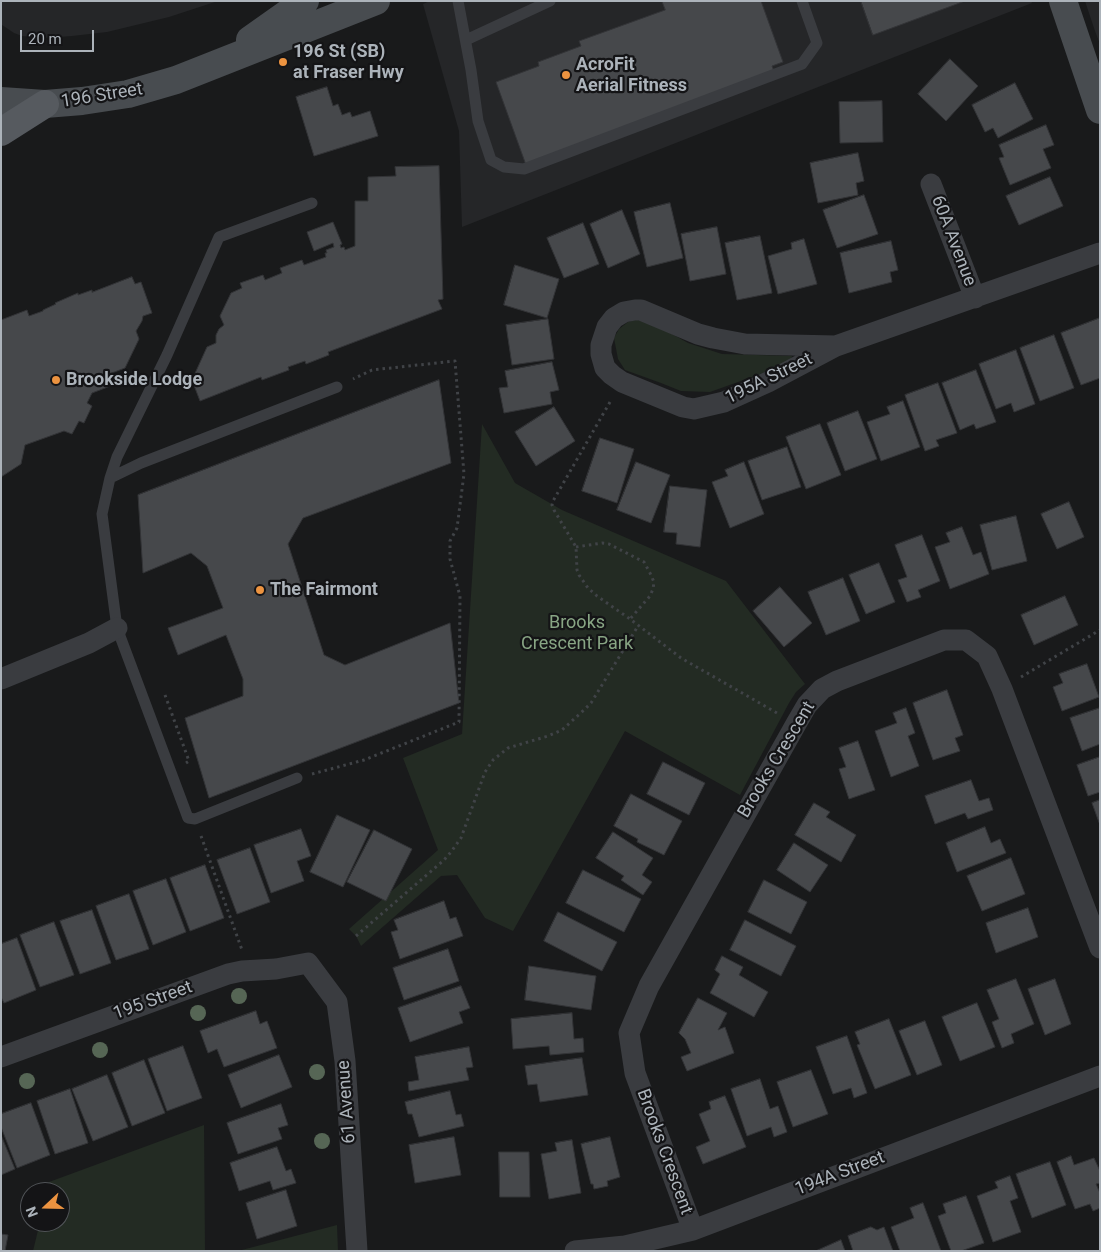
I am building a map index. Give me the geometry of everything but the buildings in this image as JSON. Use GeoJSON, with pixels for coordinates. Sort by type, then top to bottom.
{"type":"FeatureCollection","features":[{"type":"Feature","properties":{"kind":"main road","name":"196 Street"},"geometry":{"type":"LineString","coordinates":[[200,71],[239,47],[305,1]]}},
{"type":"Feature","properties":{"kind":"main road","name":"196 Street"},"geometry":{"type":"LineString","coordinates":[[1,101],[45,104],[128,94],[200,71],[352,6],[376,1]]}},
{"type":"Feature","properties":{"kind":"main road"},"geometry":{"type":"LineString","coordinates":[[1063,1],[1100,110]]}},
{"type":"Feature","properties":{"kind":"main road"},"geometry":{"type":"LineString","coordinates":[[1,132],[45,104]]}},
{"type":"Feature","properties":{"kind":"street","name":"60A Avenue"},"geometry":{"type":"LineString","coordinates":[[931,184],[975,298]]}},
{"type":"Feature","properties":{"kind":"street","name":"195A Street"},"geometry":{"type":"LineString","coordinates":[[836,346],[745,344],[706,336],[641,310],[635,310],[624,312],[614,318],[607,327],[603,337],[601,354],[605,368],[619,380],[694,409],[724,402],[768,382],[836,346],[1100,253]]}},
{"type":"Feature","properties":{"kind":"street"},"geometry":{"type":"LineString","coordinates":[[1,679],[89,644],[117,628]]}},
{"type":"Feature","properties":{"kind":"street","name":"Brooks Crescent"},"geometry":{"type":"LineString","coordinates":[[693,1230],[635,1073],[630,1032],[649,986],[807,705],[822,689],[837,680],[944,640],[966,640],[987,656],[1002,689],[1100,948]]}},
{"type":"Feature","properties":{"kind":"street","name":"195 Street"},"geometry":{"type":"LineString","coordinates":[[1,1058],[228,974],[242,970],[276,969],[308,963]]}},
{"type":"Feature","properties":{"kind":"street","name":"61 Avenue"},"geometry":{"type":"LineString","coordinates":[[308,963],[337,1002],[345,1061],[357,1251]]}},
{"type":"Feature","properties":{"kind":"street","name":"194A Street"},"geometry":{"type":"LineString","coordinates":[[575,1251],[625,1246],[693,1230],[1100,1076]]}},
{"type":"Feature","properties":{"kind":"lane"},"geometry":{"type":"LineString","coordinates":[[458,1],[478,121],[491,160],[504,167],[524,168],[802,64],[817,43],[802,1]]}},
{"type":"Feature","properties":{"kind":"lane"},"geometry":{"type":"LineString","coordinates":[[466,40],[550,1]]}},
{"type":"Feature","properties":{"kind":"lane"},"geometry":{"type":"LineString","coordinates":[[297,778],[195,819],[188,818],[117,628],[102,514],[117,457],[167,355],[219,237],[312,203]]}},
{"type":"Feature","properties":{"kind":"lane"},"geometry":{"type":"LineString","coordinates":[[110,478],[141,463],[337,387]]}},
{"type":"Feature","properties":{"kind":"path"},"geometry":{"type":"LineString","coordinates":[[297,778],[364,760],[459,722],[460,596],[450,559],[450,541],[457,528],[464,474],[455,362],[372,370],[337,387]]}},
{"type":"Feature","properties":{"kind":"path"},"geometry":{"type":"LineString","coordinates":[[610,402],[552,501],[554,510],[576,547],[577,570],[582,580],[598,596],[681,658],[780,715]]}},
{"type":"Feature","properties":{"kind":"path"},"geometry":{"type":"LineString","coordinates":[[576,547],[602,543],[609,544],[644,562],[654,582],[653,588],[650,596],[630,619]]}},
{"type":"Feature","properties":{"kind":"path"},"geometry":{"type":"LineString","coordinates":[[356,936],[444,860],[456,846],[465,830],[485,772],[493,760],[508,748],[562,730],[584,710],[591,703],[638,626]]}},
{"type":"Feature","properties":{"kind":"path"},"geometry":{"type":"LineString","coordinates":[[1016,680],[1100,630]]}},
{"type":"Feature","properties":{"kind":"path"},"geometry":{"type":"LineString","coordinates":[[164,695],[190,761],[179,766]]}},
{"type":"Feature","properties":{"kind":"path"},"geometry":{"type":"LineString","coordinates":[[195,819],[244,955]]}},
{"type":"Feature","properties":{"kind":"shaded area"},"geometry":{"type":"Polygon","coordinates":[[[1,1],[218,1],[169,17],[107,32],[44,38],[22,36],[2,25],[1,1]]]}},
{"type":"Feature","properties":{"kind":"shaded area"},"geometry":{"type":"Polygon","coordinates":[[[430,1],[1031,1],[1032,3],[462,227],[459,131],[423,4],[430,1]]]}},
{"type":"Feature","properties":{"kind":"shaded area"},"geometry":{"type":"Polygon","coordinates":[[[1085,1],[1100,1],[1100,44],[1095,31],[1085,1]]]}},
{"type":"Feature","properties":{"kind":"green space"},"geometry":{"type":"Polygon","coordinates":[[[636,320],[649,321],[688,343],[722,354],[792,356],[791,360],[766,372],[710,392],[681,391],[625,370],[618,359],[614,338],[619,329],[628,322],[636,320]]]}},
{"type":"Feature","properties":{"kind":"green space","name":"Brooks Crescent Park"},"geometry":{"type":"Polygon","coordinates":[[[482,424],[515,483],[562,510],[726,581],[805,684],[796,692],[789,703],[740,795],[625,731],[513,931],[485,918],[457,875],[441,876],[361,946],[356,936],[349,929],[438,850],[403,758],[462,734],[482,424]]]}},
{"type":"Feature","properties":{"kind":"green space"},"geometry":{"type":"Polygon","coordinates":[[[204,1125],[205,1251],[33,1251],[38,1232],[70,1232],[70,1182],[49,1182],[204,1125]]]}},
{"type":"Feature","properties":{"kind":"green space"},"geometry":{"type":"Polygon","coordinates":[[[337,1225],[338,1251],[238,1251],[337,1225]]]}},
{"type":"Feature","properties":{"kind":"place","name":"196 St (SB) at Fraser Hwy"},"geometry":{"type":"Point","coordinates":[283,62]}},
{"type":"Feature","properties":{"kind":"place","name":"AcroFit Aerial Fitness"},"geometry":{"type":"Point","coordinates":[566,75]}},
{"type":"Feature","properties":{"kind":"place","name":"Brookside Lodge"},"geometry":{"type":"Point","coordinates":[56,380]}},
{"type":"Feature","properties":{"kind":"place","name":"The Fairmont"},"geometry":{"type":"Point","coordinates":[260,590]}}]}
